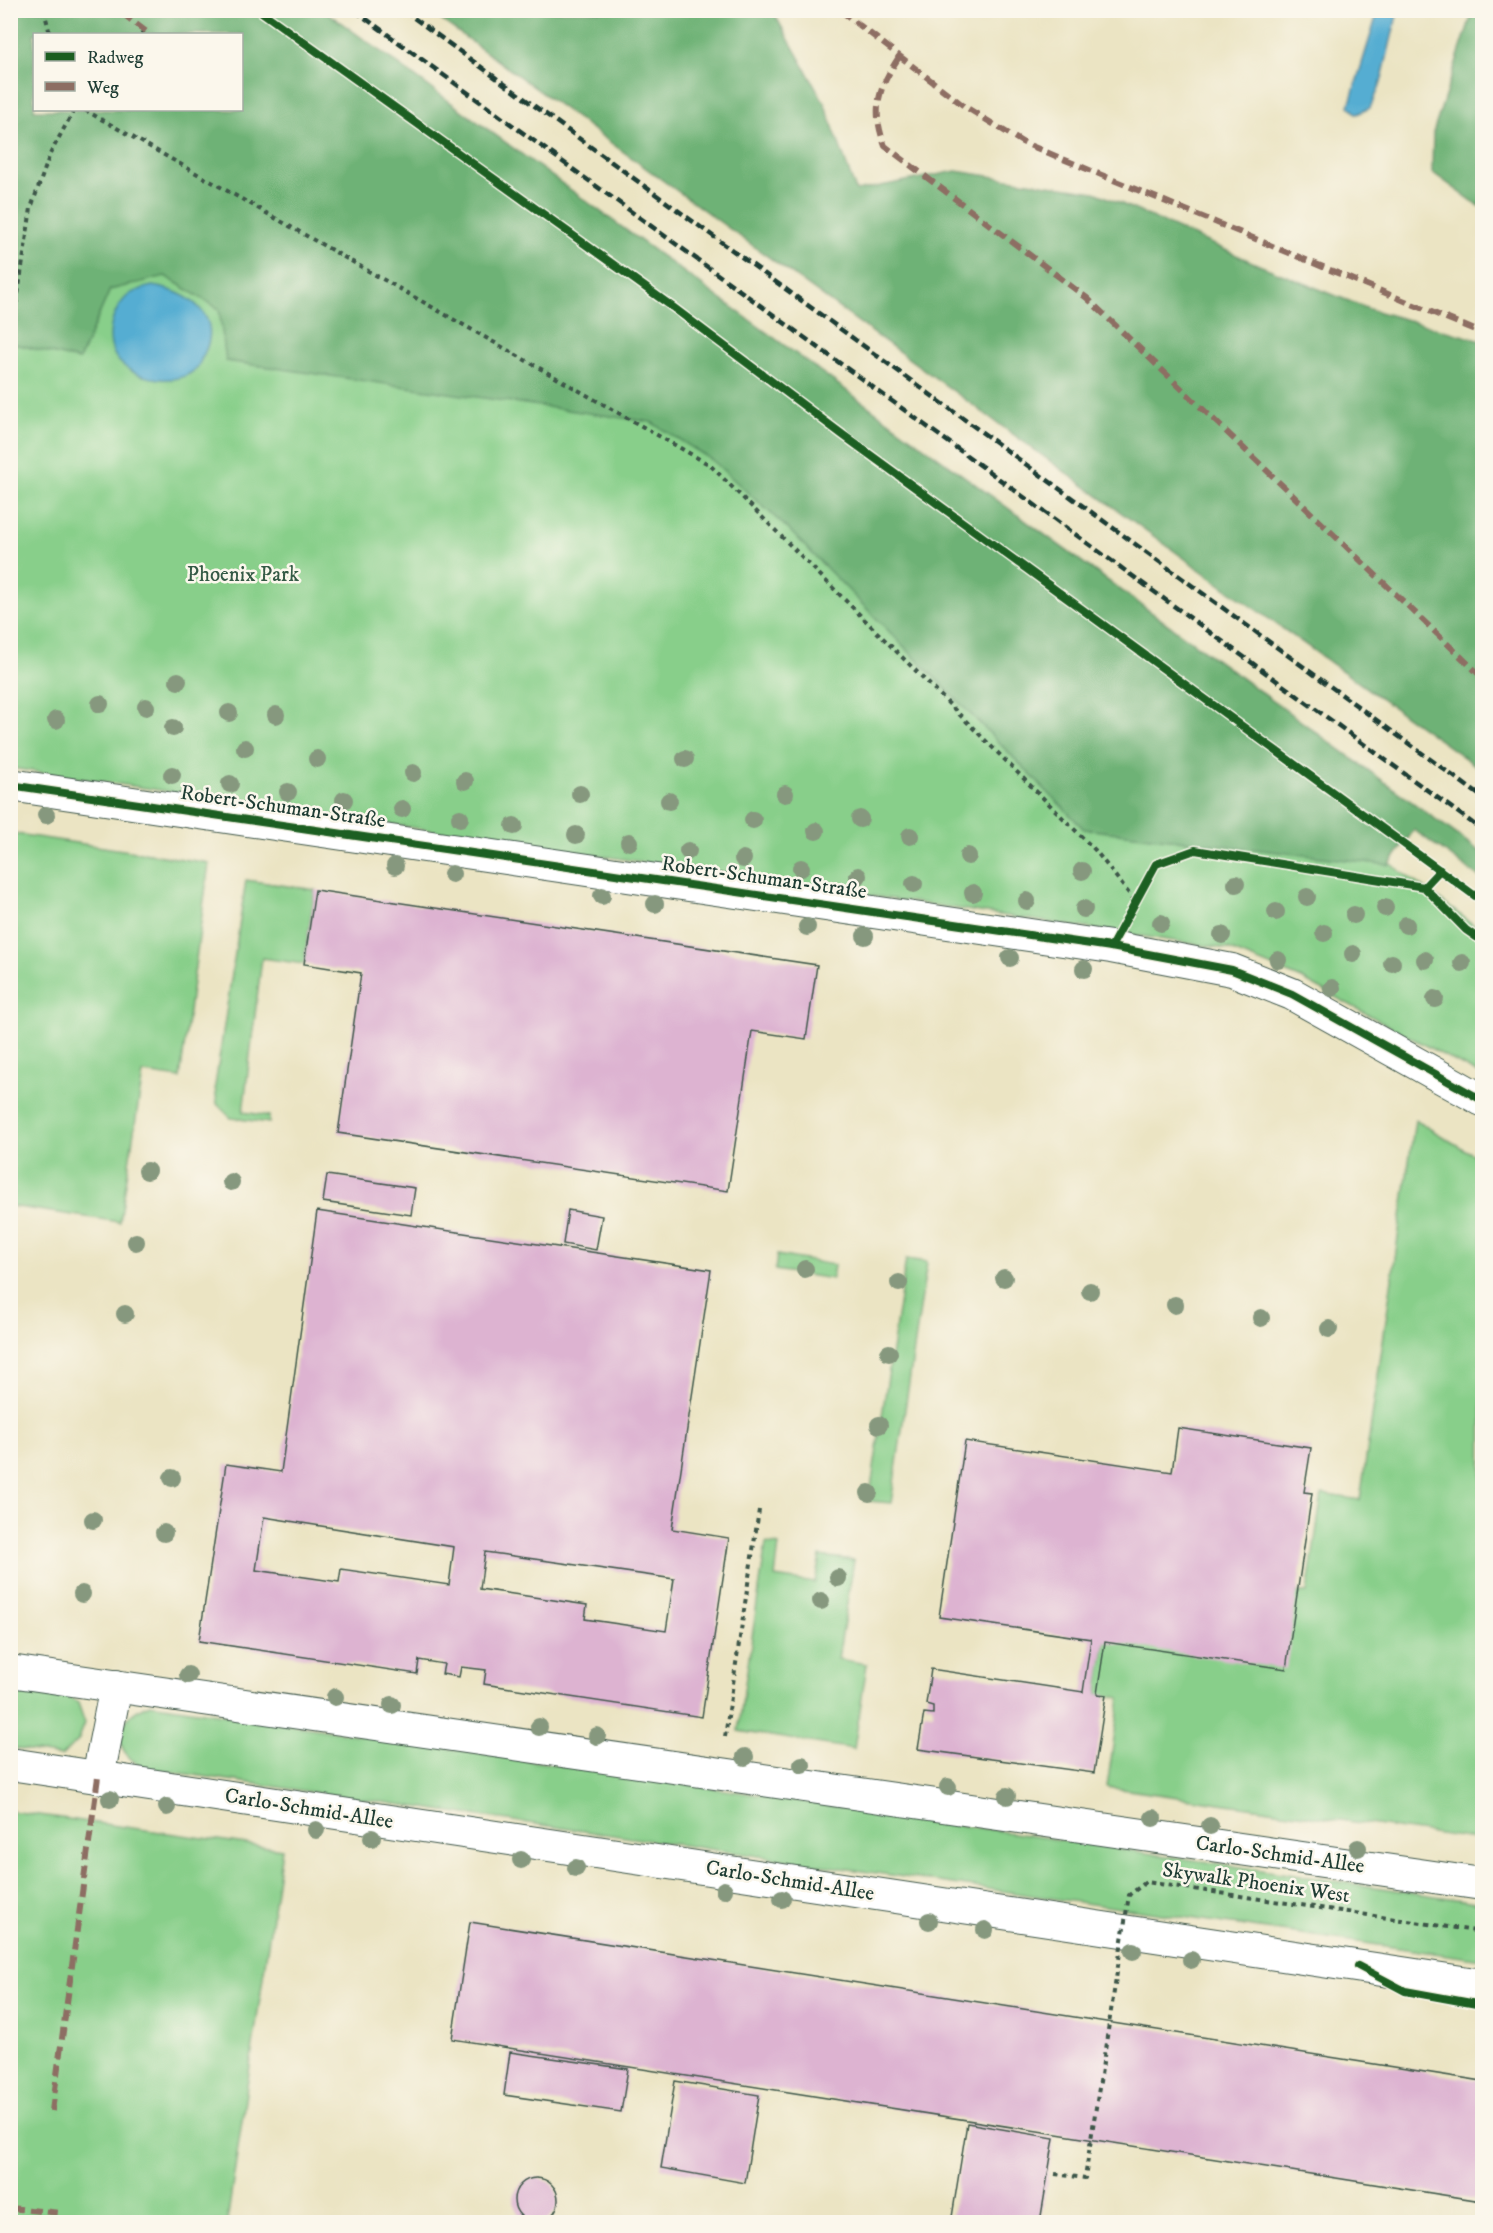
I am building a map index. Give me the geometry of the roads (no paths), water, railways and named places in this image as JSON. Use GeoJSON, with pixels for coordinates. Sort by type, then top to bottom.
{"type":"FeatureCollection","features":[{"type":"Feature","properties":{"kind":"street","name":"Robert-Schuman-Straße"},"geometry":{"type":"LineString","coordinates":[[10,785],[1111,947],[1201,963],[1232,970],[1292,994],[1482,1100]]}},
{"type":"Feature","properties":{"kind":"street","name":"Carlo-Schmid-Allee"},"geometry":{"type":"LineString","coordinates":[[10,1671],[1482,1884]]}},
{"type":"Feature","properties":{"kind":"street"},"geometry":{"type":"LineString","coordinates":[[98,1777],[116,1686]]}},
{"type":"Feature","properties":{"kind":"street","name":"Carlo-Schmid-Allee"},"geometry":{"type":"LineString","coordinates":[[10,1764],[1482,1985]]}},
{"type":"Feature","properties":{"kind":"water"},"geometry":{"type":"Polygon","coordinates":[[[1378,11],[1398,11],[1381,83],[1370,108],[1357,114],[1349,106],[1378,11]]]}},
{"type":"Feature","properties":{"kind":"water"},"geometry":{"type":"Polygon","coordinates":[[[152,286],[178,293],[199,307],[206,317],[209,341],[197,368],[189,374],[170,379],[140,375],[124,366],[112,350],[110,330],[117,310],[130,294],[152,286]]]}},
{"type":"Feature","properties":{"kind":"railway"},"geometry":{"type":"LineString","coordinates":[[354,10],[1482,830]]}},
{"type":"Feature","properties":{"kind":"railway"},"geometry":{"type":"LineString","coordinates":[[403,10],[1482,797]]}},
{"type":"Feature","properties":{"kind":"park label","name":"Phoenix Park"},"geometry":{"type":"Point","coordinates":[243,575]}}]}
